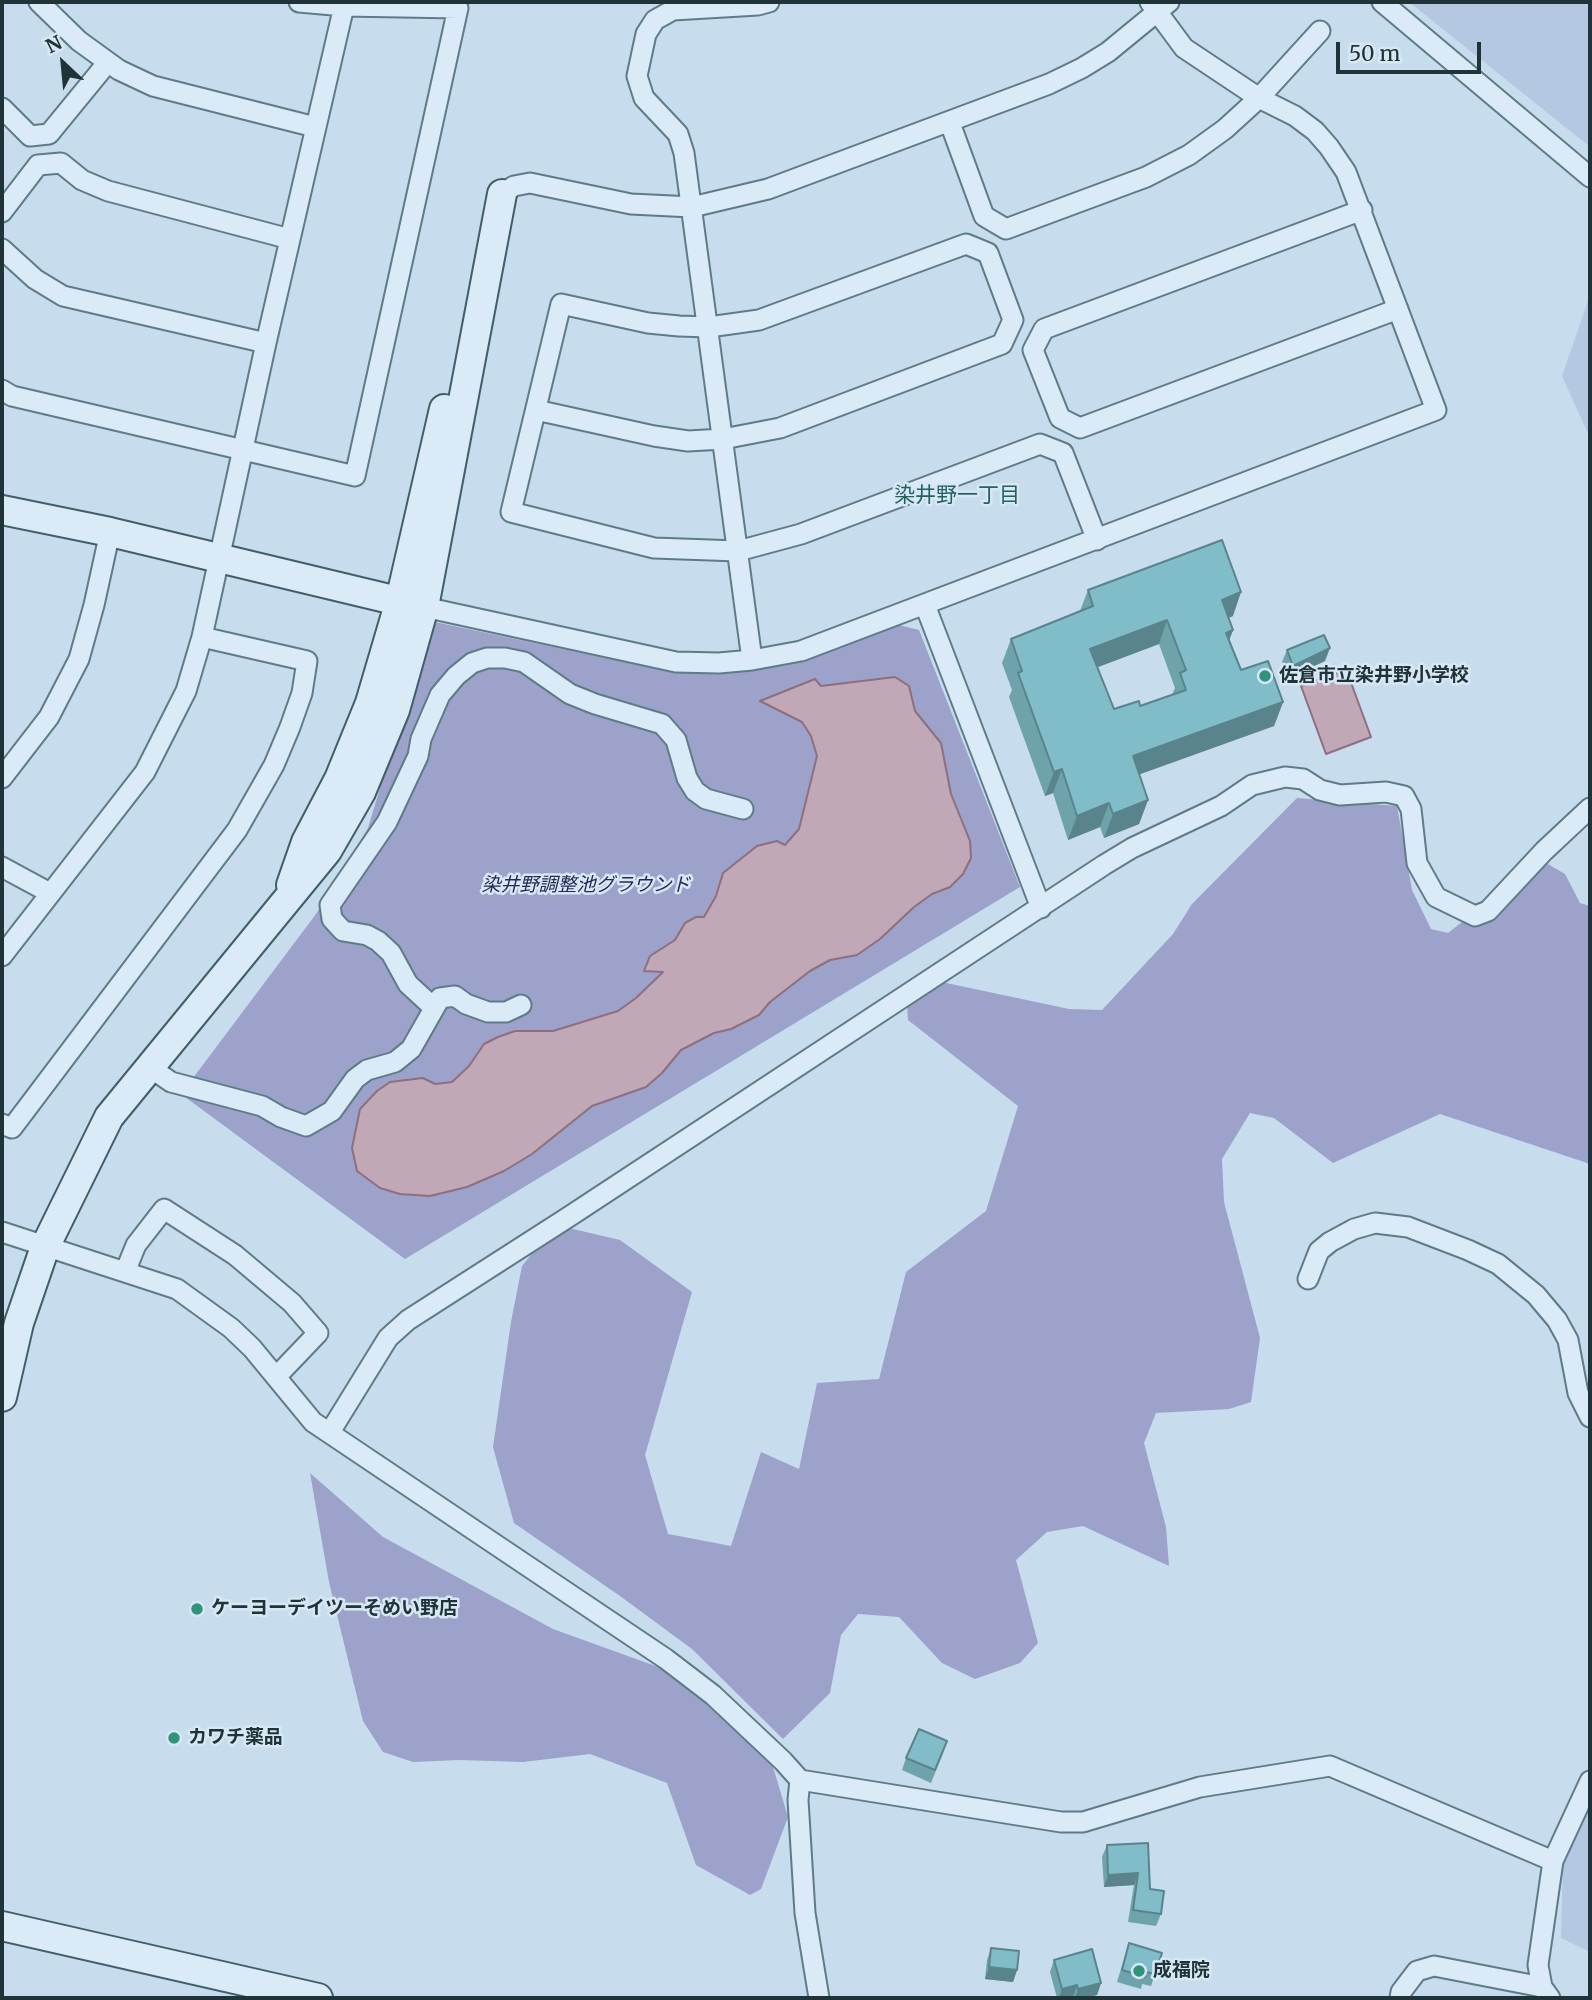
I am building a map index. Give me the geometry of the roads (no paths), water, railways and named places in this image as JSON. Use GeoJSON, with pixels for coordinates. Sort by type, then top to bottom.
{"type":"FeatureCollection","features":[{"type":"Feature","properties":{"kind":"street"},"geometry":{"type":"LineString","coordinates":[[39,2],[79,41],[119,70],[153,86],[315,127]]}},
{"type":"Feature","properties":{"kind":"street"},"geometry":{"type":"LineString","coordinates":[[2,390],[12,396],[355,476],[458,8],[344,6],[299,2]]}},
{"type":"Feature","properties":{"kind":"street"},"geometry":{"type":"LineString","coordinates":[[752,660],[684,153],[678,134],[644,98],[637,76],[646,34],[655,20],[673,10],[769,2]]}},
{"type":"Feature","properties":{"kind":"street"},"geometry":{"type":"LineString","coordinates":[[1381,2],[1590,177]]}},
{"type":"Feature","properties":{"kind":"street"},"geometry":{"type":"LineString","coordinates":[[2,956],[145,772],[186,691],[202,637],[266,342],[344,6]]}},
{"type":"Feature","properties":{"kind":"street"},"geometry":{"type":"LineString","coordinates":[[2,1397],[19,1323],[46,1247],[109,1116],[286,901],[306,842],[339,779],[412,604],[453,369],[502,194],[513,186],[530,183],[631,204],[692,207],[768,189],[1049,84],[1108,52],[1159,6],[1184,48],[1259,98],[1295,116],[1315,131],[1329,147],[1346,172],[1362,210],[1436,410],[800,651],[719,663],[676,662],[412,604],[110,532],[3,514]]}},
{"type":"Feature","properties":{"kind":"street"},"geometry":{"type":"LineString","coordinates":[[950,123],[984,216],[1006,229],[1146,177],[1189,155],[1225,129],[1259,98],[1320,31]]}},
{"type":"Feature","properties":{"kind":"street"},"geometry":{"type":"LineString","coordinates":[[2,108],[30,136],[49,134],[108,62]]}},
{"type":"Feature","properties":{"kind":"street"},"geometry":{"type":"LineString","coordinates":[[2,212],[38,165],[61,163],[82,180],[108,191],[290,239]]}},
{"type":"Feature","properties":{"kind":"street"},"geometry":{"type":"LineString","coordinates":[[1362,210],[1044,329],[1033,350],[1060,418],[1080,428],[1398,309]]}},
{"type":"Feature","properties":{"kind":"street"},"geometry":{"type":"LineString","coordinates":[[536,411],[654,436],[688,441],[723,439],[780,428],[1002,344],[1013,320],[988,253],[966,244],[759,320],[709,327],[648,323],[561,304],[511,512],[654,548],[738,551],[801,534],[1040,444],[1063,453],[1097,540]]}},
{"type":"Feature","properties":{"kind":"street"},"geometry":{"type":"LineString","coordinates":[[2,250],[35,279],[64,296],[266,342]]}},
{"type":"Feature","properties":{"kind":"street"},"geometry":{"type":"LineString","coordinates":[[2,778],[48,717],[79,659],[110,532]]}},
{"type":"Feature","properties":{"kind":"street"},"geometry":{"type":"LineString","coordinates":[[925,605],[1041,908]]}},
{"type":"Feature","properties":{"kind":"street"},"geometry":{"type":"LineString","coordinates":[[2,1124],[12,1128],[237,830],[274,765],[290,727],[302,693],[307,661],[202,637]]}},
{"type":"Feature","properties":{"kind":"street"},"geometry":{"type":"LineString","coordinates":[[433,1007],[408,984],[391,953],[378,941],[368,935],[343,931],[332,919],[330,905],[387,822],[418,756],[421,739],[440,695],[456,676],[472,663],[487,658],[524,662],[570,694],[662,724],[676,740],[687,778],[695,791],[706,799],[743,809]]}},
{"type":"Feature","properties":{"kind":"street"},"geometry":{"type":"LineString","coordinates":[[330,1432],[388,1338],[408,1320],[1132,848],[1221,806],[1252,785],[1285,777],[1303,779],[1320,790],[1340,795],[1385,792],[1404,796],[1411,809],[1417,863],[1436,897],[1475,916],[1488,911],[1544,851],[1590,808]]}},
{"type":"Feature","properties":{"kind":"street"},"geometry":{"type":"LineString","coordinates":[[2,867],[50,893]]}},
{"type":"Feature","properties":{"kind":"street"},"geometry":{"type":"LineString","coordinates":[[148,1066],[171,1082],[262,1106],[306,1126],[332,1111],[355,1079],[367,1070],[395,1062],[411,1049],[440,998],[455,996],[488,1013],[506,1012],[521,1005]]}},
{"type":"Feature","properties":{"kind":"street"},"geometry":{"type":"LineString","coordinates":[[125,1272],[136,1245],[164,1209],[235,1255],[292,1303],[318,1333],[276,1377]]}},
{"type":"Feature","properties":{"kind":"street"},"geometry":{"type":"LineString","coordinates":[[1308,1279],[1319,1251],[1354,1229],[1375,1223],[1408,1227],[1498,1264],[1536,1295],[1557,1320],[1568,1340],[1578,1393],[1590,1417]]}},
{"type":"Feature","properties":{"kind":"street"},"geometry":{"type":"LineString","coordinates":[[2,1232],[177,1289],[231,1328],[252,1348],[313,1422],[666,1659],[713,1695],[800,1780],[1061,1822],[1083,1822],[1200,1787],[1330,1766],[1553,1861]]}},
{"type":"Feature","properties":{"kind":"street"},"geometry":{"type":"LineString","coordinates":[[800,1780],[798,1800],[804,1913],[819,1998]]}},
{"type":"Feature","properties":{"kind":"street"},"geometry":{"type":"LineString","coordinates":[[1400,1998],[1401,1992],[1417,1971],[1434,1966],[1546,1993],[1538,1965],[1553,1861],[1590,1782]]}},
{"type":"Feature","properties":{"kind":"street"},"geometry":{"type":"LineString","coordinates":[[2,1926],[318,1998]]}},
{"type":"Feature","properties":{"kind":"place","name":"佐倉市立染井野小学校"},"geometry":{"type":"Point","coordinates":[1265,676]}},
{"type":"Feature","properties":{"kind":"place","name":"ケーヨーデイツーそめい野店"},"geometry":{"type":"Point","coordinates":[197,1609]}},
{"type":"Feature","properties":{"kind":"place","name":"カワチ薬品"},"geometry":{"type":"Point","coordinates":[174,1738]}},
{"type":"Feature","properties":{"kind":"place","name":"成福院"},"geometry":{"type":"Point","coordinates":[1139,1971]}},
{"type":"Feature","properties":{"kind":"district","name":"染井野一丁目"},"geometry":{"type":"Point","coordinates":[957,496]}},
{"type":"Feature","properties":{"kind":"park label","name":"染井野調整池グラウンド"},"geometry":{"type":"Point","coordinates":[586,886]}}]}
